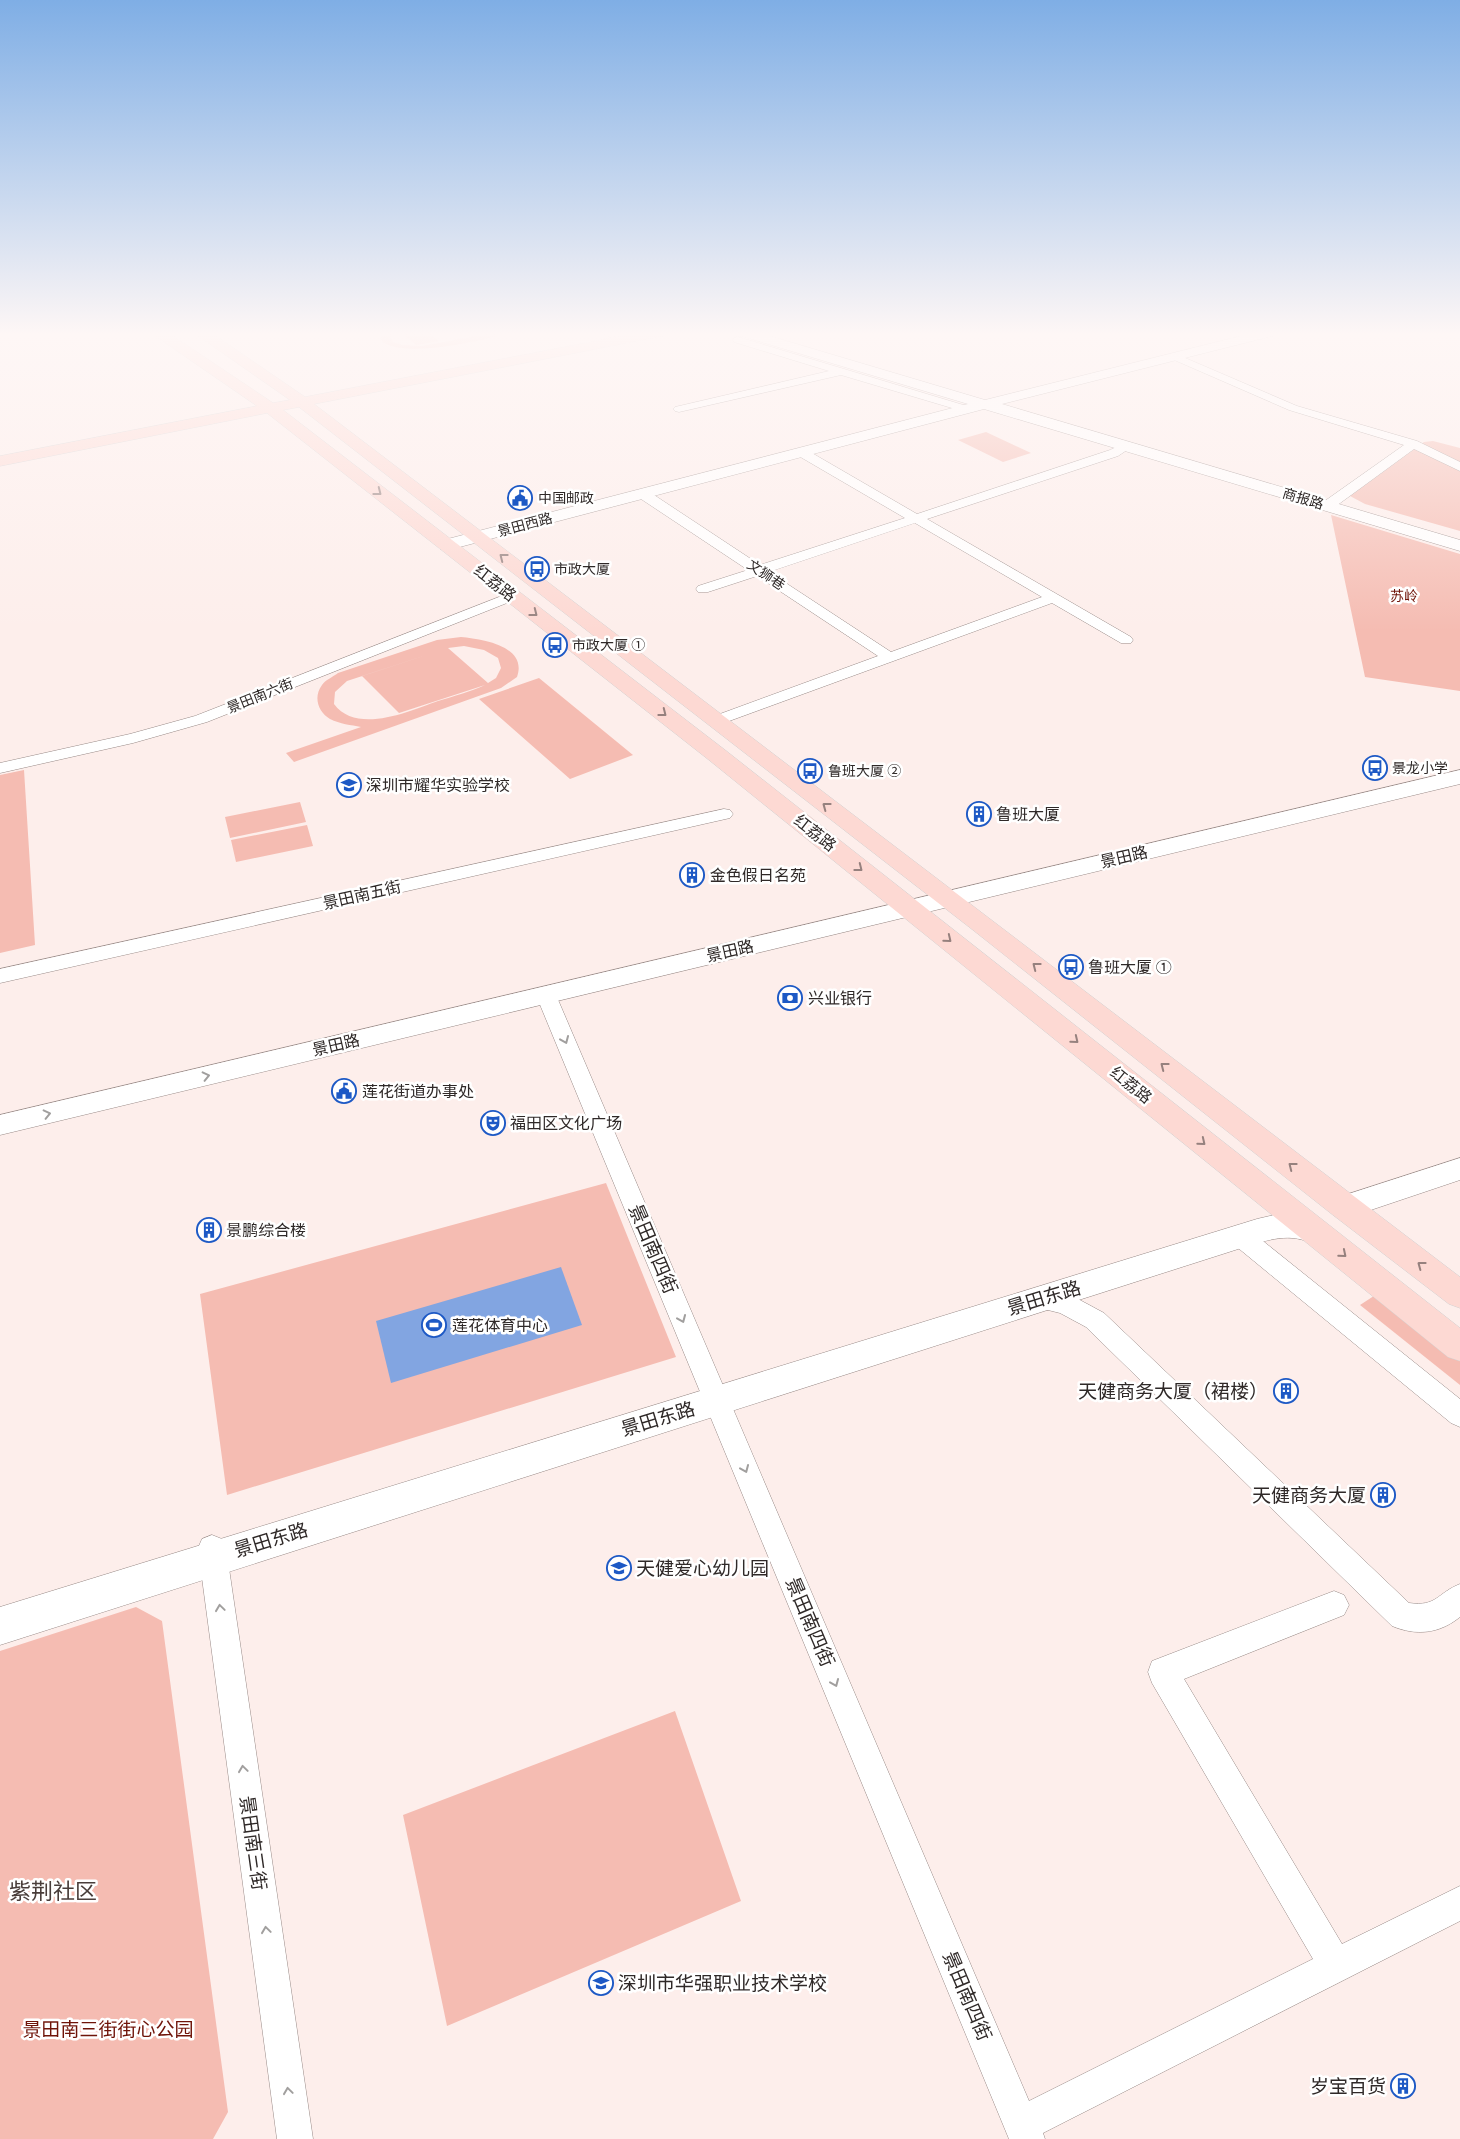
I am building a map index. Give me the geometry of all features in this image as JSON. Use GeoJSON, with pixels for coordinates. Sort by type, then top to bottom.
{"type":"FeatureCollection","features":[{"type":"Feature","properties":{"kind":"main road"},"geometry":{"type":"LineString","coordinates":[[0,454],[116,432]]}},
{"type":"Feature","properties":{"kind":"main road"},"geometry":{"type":"LineString","coordinates":[[0,462],[151,432]]}},
{"type":"Feature","properties":{"kind":"main road","name":"红荔路"},"geometry":{"type":"LineString","coordinates":[[303,432],[718,755],[1460,1347]]}},
{"type":"Feature","properties":{"kind":"main road","name":"红荔路"},"geometry":{"type":"LineString","coordinates":[[340,432],[1460,1295]]}},
{"type":"Feature","properties":{"kind":"street","name":"景田西路"},"geometry":{"type":"LineString","coordinates":[[446,545],[878,432]]}},
{"type":"Feature","properties":{"kind":"street","name":"商报路"},"geometry":{"type":"LineString","coordinates":[[1080,432],[1460,546]]}},
{"type":"Feature","properties":{"kind":"street"},"geometry":{"type":"LineString","coordinates":[[1372,432],[1413,444],[1460,467]]}},
{"type":"Feature","properties":{"kind":"street"},"geometry":{"type":"LineString","coordinates":[[1327,506],[1413,444]]}},
{"type":"Feature","properties":{"kind":"street"},"geometry":{"type":"LineString","coordinates":[[703,589],[1114,453],[1127,446]]}},
{"type":"Feature","properties":{"kind":"street"},"geometry":{"type":"LineString","coordinates":[[801,452],[1126,640]]}},
{"type":"Feature","properties":{"kind":"street","name":"文狮巷"},"geometry":{"type":"LineString","coordinates":[[642,494],[889,657]]}},
{"type":"Feature","properties":{"kind":"street","name":"景田南六街"},"geometry":{"type":"LineString","coordinates":[[0,768],[133,738],[201,719],[512,596]]}},
{"type":"Feature","properties":{"kind":"street"},"geometry":{"type":"LineString","coordinates":[[715,721],[1053,598]]}},
{"type":"Feature","properties":{"kind":"street","name":"景田路"},"geometry":{"type":"LineString","coordinates":[[942,894],[1460,764]]}},
{"type":"Feature","properties":{"kind":"street","name":"景田路"},"geometry":{"type":"LineString","coordinates":[[0,1106],[1460,777]]}},
{"type":"Feature","properties":{"kind":"street","name":"景田南五街"},"geometry":{"type":"LineString","coordinates":[[0,976],[724,814]]}},
{"type":"Feature","properties":{"kind":"street","name":"景田路"},"geometry":{"type":"LineString","coordinates":[[0,1125],[546,995],[903,903]]}},
{"type":"Feature","properties":{"kind":"street","name":"景田南四街"},"geometry":{"type":"LineString","coordinates":[[546,995],[1024,2132]]}},
{"type":"Feature","properties":{"kind":"street"},"geometry":{"type":"LineString","coordinates":[[1344,1207],[1460,1169]]}},
{"type":"Feature","properties":{"kind":"street","name":"景田东路"},"geometry":{"type":"LineString","coordinates":[[0,1616],[213,1553],[714,1395],[1248,1222],[1257,1218],[1264,1208],[1263,1199],[1253,1182]]}},
{"type":"Feature","properties":{"kind":"street","name":"景田东路"},"geometry":{"type":"LineString","coordinates":[[714,1395],[1041,1299],[1279,1225],[1300,1226],[1316,1232]]}},
{"type":"Feature","properties":{"kind":"street"},"geometry":{"type":"LineString","coordinates":[[1240,1236],[1460,1415]]}},
{"type":"Feature","properties":{"kind":"street"},"geometry":{"type":"LineString","coordinates":[[1106,1278],[1089,1288],[1081,1299],[1084,1307],[1095,1320],[1402,1616],[1424,1620],[1445,1611],[1460,1598]]}},
{"type":"Feature","properties":{"kind":"street"},"geometry":{"type":"LineString","coordinates":[[1041,1299],[1062,1302],[1082,1311],[1095,1320]]}},
{"type":"Feature","properties":{"kind":"street","name":"景田东路"},"geometry":{"type":"LineString","coordinates":[[0,1626],[213,1553]]}},
{"type":"Feature","properties":{"kind":"street","name":"景田南三街"},"geometry":{"type":"LineString","coordinates":[[213,1553],[295,2139]]}},
{"type":"Feature","properties":{"kind":"street"},"geometry":{"type":"LineString","coordinates":[[1334,1605],[1163,1672],[1336,1966]]}},
{"type":"Feature","properties":{"kind":"street"},"geometry":{"type":"LineString","coordinates":[[1024,2132],[1336,1966],[1460,1903]]}},
{"type":"Feature","properties":{"kind":"green space"},"geometry":{"type":"Polygon","coordinates":[[[986,432],[1031,453],[1003,462],[958,440],[986,432]]]}},
{"type":"Feature","properties":{"kind":"green space"},"geometry":{"type":"Polygon","coordinates":[[[1433,441],[1460,448],[1460,531],[1365,504],[1350,496],[1424,442],[1433,441]]]}},
{"type":"Feature","properties":{"kind":"green space","name":"苏岭"},"geometry":{"type":"Polygon","coordinates":[[[1331,515],[1460,554],[1460,691],[1365,677],[1331,515]]]}},
{"type":"Feature","properties":{"kind":"green space"},"geometry":{"type":"Polygon","coordinates":[[[461,637],[491,642],[501,646],[510,651],[516,658],[519,666],[517,677],[501,688],[294,762],[286,753],[361,727],[330,719],[322,712],[318,704],[318,694],[322,685],[338,673],[437,640],[461,637]],[[464,646],[448,648],[488,683],[496,678],[501,668],[498,658],[484,650],[464,646]],[[362,676],[347,681],[335,692],[334,704],[344,713],[356,718],[384,718],[399,715],[485,685],[399,713],[362,676]]]}},
{"type":"Feature","properties":{"kind":"green space"},"geometry":{"type":"Polygon","coordinates":[[[539,678],[633,755],[570,779],[479,699],[539,678]]]}},
{"type":"Feature","properties":{"kind":"green space"},"geometry":{"type":"Polygon","coordinates":[[[24,770],[35,945],[0,953],[0,775],[24,770]]]}},
{"type":"Feature","properties":{"kind":"green space"},"geometry":{"type":"Polygon","coordinates":[[[300,802],[306,822],[230,838],[225,817],[300,802]]]}},
{"type":"Feature","properties":{"kind":"green space"},"geometry":{"type":"Polygon","coordinates":[[[307,825],[313,846],[236,862],[231,840],[307,825]]]}},
{"type":"Feature","properties":{"kind":"green space","name":"莲花体育中心"},"geometry":{"type":"Polygon","coordinates":[[[606,1183],[676,1357],[227,1495],[200,1294],[606,1183]]]}},
{"type":"Feature","properties":{"kind":"green space"},"geometry":{"type":"Polygon","coordinates":[[[1380,1292],[1460,1356],[1460,1385],[1360,1305],[1380,1292]]]}},
{"type":"Feature","properties":{"kind":"green space","name":"景田南三街街心公园"},"geometry":{"type":"Polygon","coordinates":[[[136,1607],[162,1621],[228,2112],[213,2139],[0,2139],[0,1651],[136,1607]]]}},
{"type":"Feature","properties":{"kind":"green space"},"geometry":{"type":"Polygon","coordinates":[[[675,1711],[741,1901],[447,2026],[403,1815],[675,1711]]]}},
{"type":"Feature","properties":{"kind":"water"},"geometry":{"type":"Polygon","coordinates":[[[561,1267],[582,1325],[391,1383],[376,1321],[561,1267]]]}},
{"type":"Feature","properties":{"kind":"place","name":"中国邮政"},"geometry":{"type":"Point","coordinates":[520,498]}},
{"type":"Feature","properties":{"kind":"place","name":"市政大厦"},"geometry":{"type":"Point","coordinates":[537,569]}},
{"type":"Feature","properties":{"kind":"place","name":"市政大厦 ①"},"geometry":{"type":"Point","coordinates":[555,645]}},
{"type":"Feature","properties":{"kind":"place","name":"景龙小学"},"geometry":{"type":"Point","coordinates":[1375,768]}},
{"type":"Feature","properties":{"kind":"place","name":"鲁班大厦 ②"},"geometry":{"type":"Point","coordinates":[810,771]}},
{"type":"Feature","properties":{"kind":"place","name":"深圳市耀华实验学校"},"geometry":{"type":"Point","coordinates":[349,785]}},
{"type":"Feature","properties":{"kind":"place","name":"鲁班大厦"},"geometry":{"type":"Point","coordinates":[979,814]}},
{"type":"Feature","properties":{"kind":"place","name":"金色假日名苑"},"geometry":{"type":"Point","coordinates":[692,875]}},
{"type":"Feature","properties":{"kind":"place","name":"鲁班大厦 ①"},"geometry":{"type":"Point","coordinates":[1071,967]}},
{"type":"Feature","properties":{"kind":"place","name":"兴业银行"},"geometry":{"type":"Point","coordinates":[790,998]}},
{"type":"Feature","properties":{"kind":"place","name":"莲花街道办事处"},"geometry":{"type":"Point","coordinates":[344,1091]}},
{"type":"Feature","properties":{"kind":"place","name":"福田区文化广场"},"geometry":{"type":"Point","coordinates":[493,1123]}},
{"type":"Feature","properties":{"kind":"place","name":"景鹏综合楼"},"geometry":{"type":"Point","coordinates":[209,1230]}},
{"type":"Feature","properties":{"kind":"place","name":"莲花体育中心"},"geometry":{"type":"Point","coordinates":[434,1325]}},
{"type":"Feature","properties":{"kind":"place","name":"天健商务大厦（裙楼）"},"geometry":{"type":"Point","coordinates":[1286,1391]}},
{"type":"Feature","properties":{"kind":"place","name":"天健商务大厦"},"geometry":{"type":"Point","coordinates":[1383,1495]}},
{"type":"Feature","properties":{"kind":"place","name":"天健爱心幼儿园"},"geometry":{"type":"Point","coordinates":[619,1568]}},
{"type":"Feature","properties":{"kind":"place","name":"深圳市华强职业技术学校"},"geometry":{"type":"Point","coordinates":[601,1983]}},
{"type":"Feature","properties":{"kind":"place","name":"岁宝百货"},"geometry":{"type":"Point","coordinates":[1403,2086]}},
{"type":"Feature","properties":{"kind":"district","name":"紫荆社区"},"geometry":{"type":"Point","coordinates":[53,1891]}}]}
